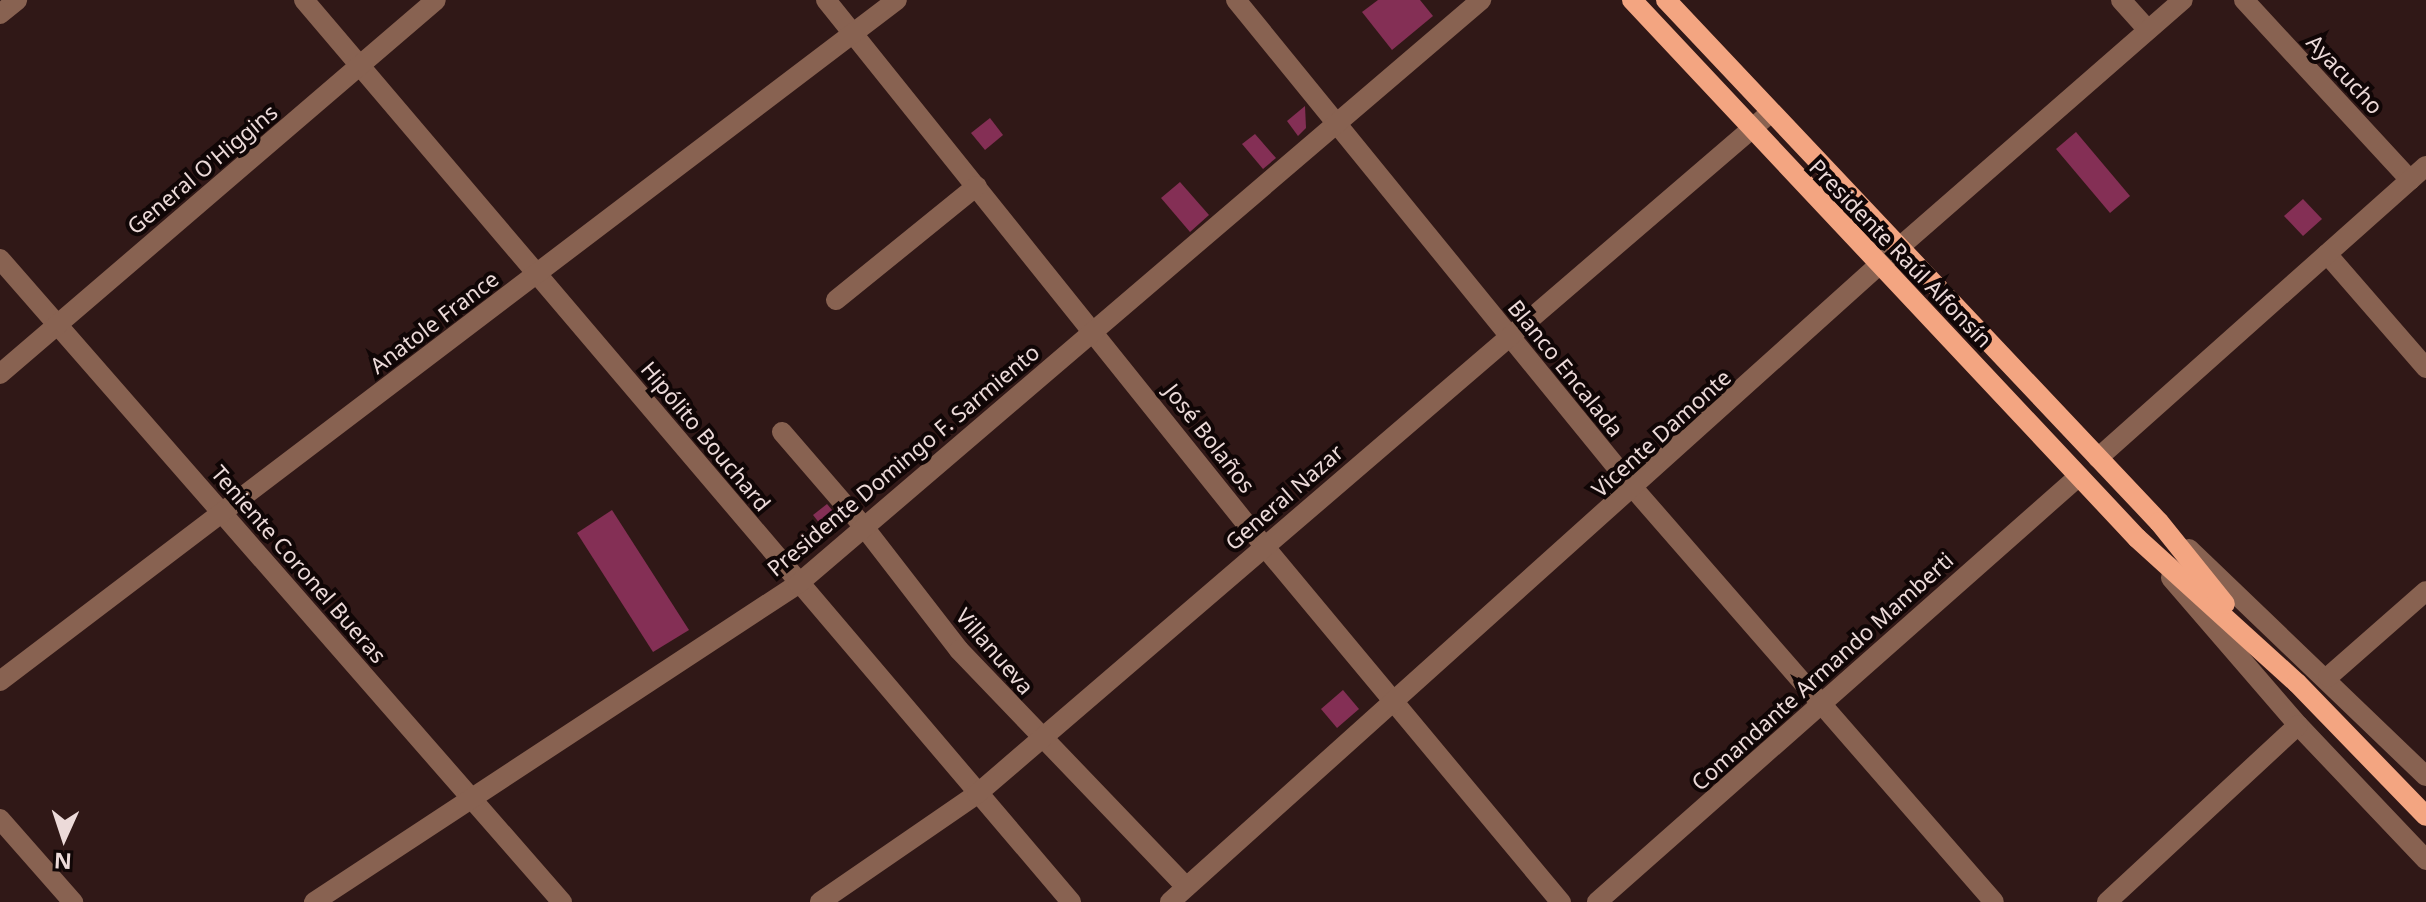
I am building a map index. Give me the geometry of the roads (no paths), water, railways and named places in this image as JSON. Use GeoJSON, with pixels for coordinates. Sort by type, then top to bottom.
{"type":"FeatureCollection","features":[{"type":"Feature","properties":{"kind":"main road","name":"Presidente Raúl Alfonsín"},"geometry":{"type":"LineString","coordinates":[[1632,0],[1749,129],[2137,538],[2297,683],[2426,816]]}},
{"type":"Feature","properties":{"kind":"main road","name":"Presidente Raúl Alfonsín"},"geometry":{"type":"LineString","coordinates":[[1666,0],[1769,114],[2159,522],[2260,648]]}},
{"type":"Feature","properties":{"kind":"street"},"geometry":{"type":"LineString","coordinates":[[0,14],[17,0]]}},
{"type":"Feature","properties":{"kind":"street","name":"Hipólito Bouchard"},"geometry":{"type":"LineString","coordinates":[[304,0],[1071,902]]}},
{"type":"Feature","properties":{"kind":"street","name":"General O'Higgins"},"geometry":{"type":"LineString","coordinates":[[0,374],[436,0]]}},
{"type":"Feature","properties":{"kind":"street","name":"José Bolaños"},"geometry":{"type":"LineString","coordinates":[[826,0],[1094,330],[1264,546],[1561,902]]}},
{"type":"Feature","properties":{"kind":"street","name":"Anatole France"},"geometry":{"type":"LineString","coordinates":[[0,681],[897,0]]}},
{"type":"Feature","properties":{"kind":"street","name":"Blanco Encalada"},"geometry":{"type":"LineString","coordinates":[[1236,0],[1635,490],[1994,902]]}},
{"type":"Feature","properties":{"kind":"street","name":"Presidente Domingo F. Sarmiento"},"geometry":{"type":"LineString","coordinates":[[314,902],[798,584],[1481,0]]}},
{"type":"Feature","properties":{"kind":"street"},"geometry":{"type":"LineString","coordinates":[[2121,0],[2148,30]]}},
{"type":"Feature","properties":{"kind":"street","name":"Vicente Damonte"},"geometry":{"type":"LineString","coordinates":[[1170,902],[1635,490],[1879,265],[2183,0]]}},
{"type":"Feature","properties":{"kind":"street","name":"Ayacucho"},"geometry":{"type":"LineString","coordinates":[[2244,0],[2410,180]]}},
{"type":"Feature","properties":{"kind":"street","name":"General Nazar"},"geometry":{"type":"LineString","coordinates":[[820,902],[977,794],[1264,546],[1512,339],[1769,114]]}},
{"type":"Feature","properties":{"kind":"street"},"geometry":{"type":"LineString","coordinates":[[2098,458],[2426,166]]}},
{"type":"Feature","properties":{"kind":"street"},"geometry":{"type":"LineString","coordinates":[[836,300],[977,186]]}},
{"type":"Feature","properties":{"kind":"street"},"geometry":{"type":"LineString","coordinates":[[2327,254],[2426,368]]}},
{"type":"Feature","properties":{"kind":"street","name":"Teniente Coronel Bueras"},"geometry":{"type":"LineString","coordinates":[[0,259],[562,902]]}},
{"type":"Feature","properties":{"kind":"street","name":"Villanueva"},"geometry":{"type":"LineString","coordinates":[[782,432],[864,527],[959,650],[1186,887]]}},
{"type":"Feature","properties":{"kind":"street","name":"Comandante Armando Mamberti"},"geometry":{"type":"LineString","coordinates":[[1597,902],[2079,476]]}},
{"type":"Feature","properties":{"kind":"street","name":"Presidente Raúl Alfonsín"},"geometry":{"type":"LineString","coordinates":[[2159,522],[2328,677],[2426,776]]}},
{"type":"Feature","properties":{"kind":"street","name":"Presidente Raúl Alfonsín"},"geometry":{"type":"LineString","coordinates":[[2137,538],[2298,725],[2426,860]]}},
{"type":"Feature","properties":{"kind":"street"},"geometry":{"type":"LineString","coordinates":[[2328,677],[2426,591]]}},
{"type":"Feature","properties":{"kind":"street"},"geometry":{"type":"LineString","coordinates":[[2107,902],[2298,725]]}},
{"type":"Feature","properties":{"kind":"street"},"geometry":{"type":"LineString","coordinates":[[0,819],[73,902]]}}]}
